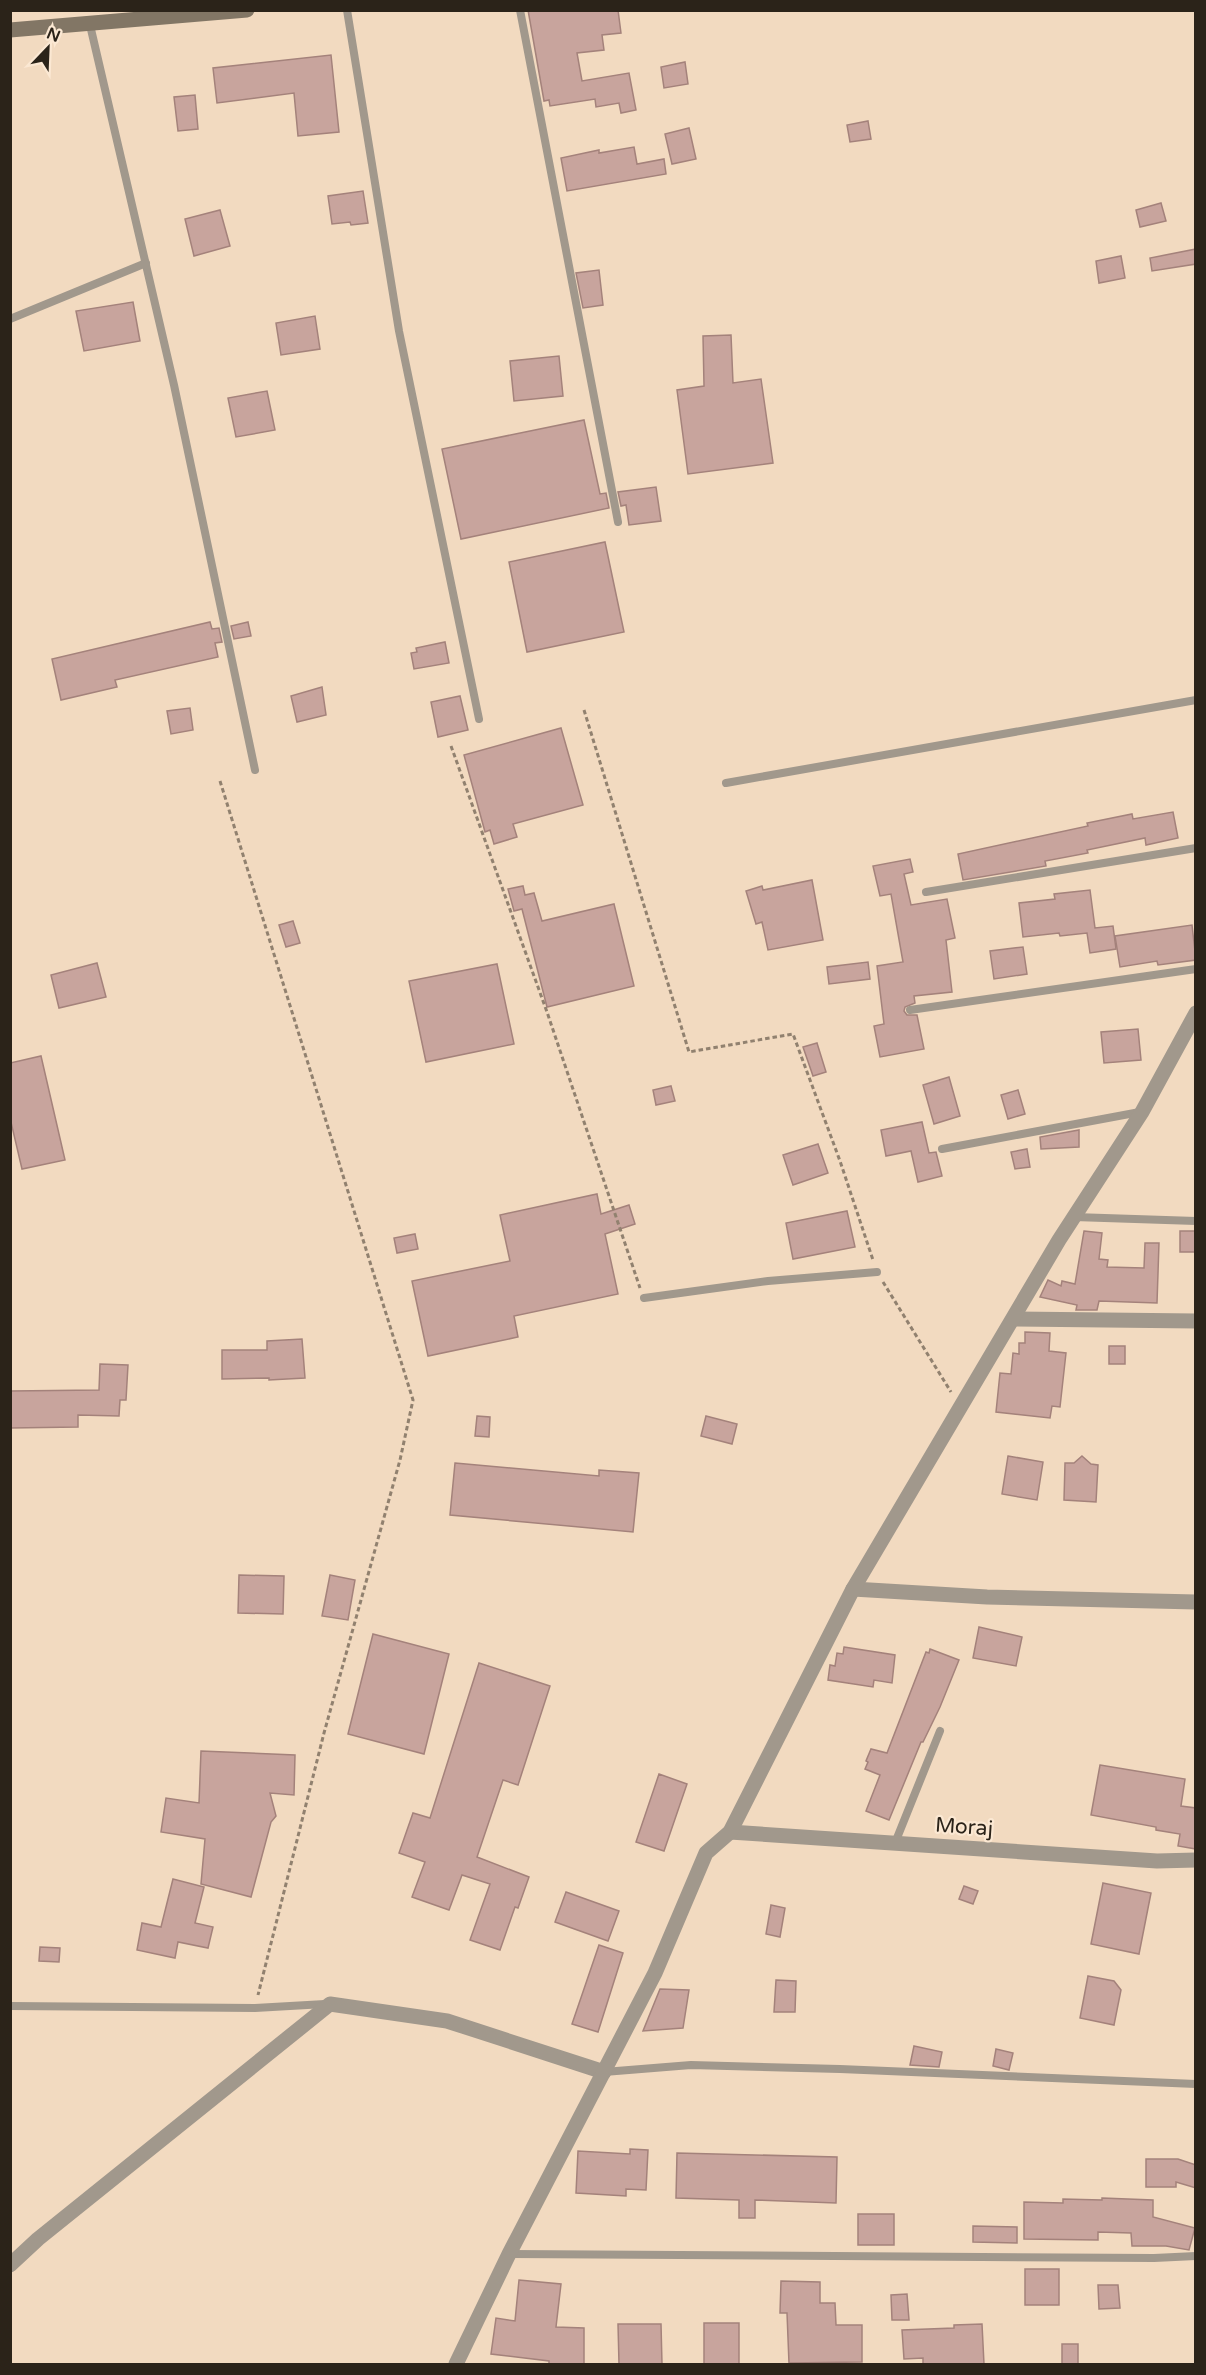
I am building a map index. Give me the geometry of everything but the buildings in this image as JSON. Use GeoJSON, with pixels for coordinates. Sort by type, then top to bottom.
{"type":"FeatureCollection","features":[{"type":"Feature","properties":{"kind":"street"},"geometry":{"type":"LineString","coordinates":[[10,30],[247,10]]}},
{"type":"Feature","properties":{"kind":"street"},"geometry":{"type":"LineString","coordinates":[[456,2364],[508,2254],[655,1973],[706,1853],[730,1832],[854,1590],[1073,1217],[1142,1112],[1196,1013]]}},
{"type":"Feature","properties":{"kind":"street"},"geometry":{"type":"LineString","coordinates":[[1013,1320],[1196,1321]]}},
{"type":"Feature","properties":{"kind":"street"},"geometry":{"type":"LineString","coordinates":[[854,1590],[987,1597],[1196,1602]]}},
{"type":"Feature","properties":{"kind":"street","name":"Moraj"},"geometry":{"type":"LineString","coordinates":[[730,1832],[1157,1861],[1196,1860]]}},
{"type":"Feature","properties":{"kind":"street"},"geometry":{"type":"LineString","coordinates":[[10,2265],[38,2239],[330,2004],[447,2021],[604,2072]]}},
{"type":"Feature","properties":{"kind":"lane"},"geometry":{"type":"LineString","coordinates":[[348,10],[399,331],[479,719]]}},
{"type":"Feature","properties":{"kind":"lane"},"geometry":{"type":"LineString","coordinates":[[520,10],[618,522]]}},
{"type":"Feature","properties":{"kind":"lane"},"geometry":{"type":"LineString","coordinates":[[90,25],[174,385],[255,770]]}},
{"type":"Feature","properties":{"kind":"lane"},"geometry":{"type":"LineString","coordinates":[[10,319],[146,263]]}},
{"type":"Feature","properties":{"kind":"lane"},"geometry":{"type":"LineString","coordinates":[[726,783],[1196,700]]}},
{"type":"Feature","properties":{"kind":"lane"},"geometry":{"type":"LineString","coordinates":[[926,892],[1196,848]]}},
{"type":"Feature","properties":{"kind":"lane"},"geometry":{"type":"LineString","coordinates":[[910,1010],[1196,969]]}},
{"type":"Feature","properties":{"kind":"lane"},"geometry":{"type":"LineString","coordinates":[[942,1149],[1142,1112]]}},
{"type":"Feature","properties":{"kind":"lane"},"geometry":{"type":"LineString","coordinates":[[1073,1217],[1196,1221]]}},
{"type":"Feature","properties":{"kind":"lane"},"geometry":{"type":"LineString","coordinates":[[644,1298],[768,1281],[877,1272]]}},
{"type":"Feature","properties":{"kind":"lane"},"geometry":{"type":"LineString","coordinates":[[895,1843],[940,1731]]}},
{"type":"Feature","properties":{"kind":"lane"},"geometry":{"type":"LineString","coordinates":[[10,2006],[255,2008],[330,2004]]}},
{"type":"Feature","properties":{"kind":"lane"},"geometry":{"type":"LineString","coordinates":[[604,2072],[691,2065],[1196,2084]]}},
{"type":"Feature","properties":{"kind":"lane"},"geometry":{"type":"LineString","coordinates":[[508,2254],[1125,2258],[1196,2256]]}},
{"type":"Feature","properties":{"kind":"path"},"geometry":{"type":"LineString","coordinates":[[584,710],[689,1052],[794,1034],[877,1272],[961,1409]]}},
{"type":"Feature","properties":{"kind":"path"},"geometry":{"type":"LineString","coordinates":[[451,746],[547,1012],[644,1298]]}},
{"type":"Feature","properties":{"kind":"path"},"geometry":{"type":"LineString","coordinates":[[220,781],[413,1400],[400,1460],[324,1733],[255,2008]]}}]}
